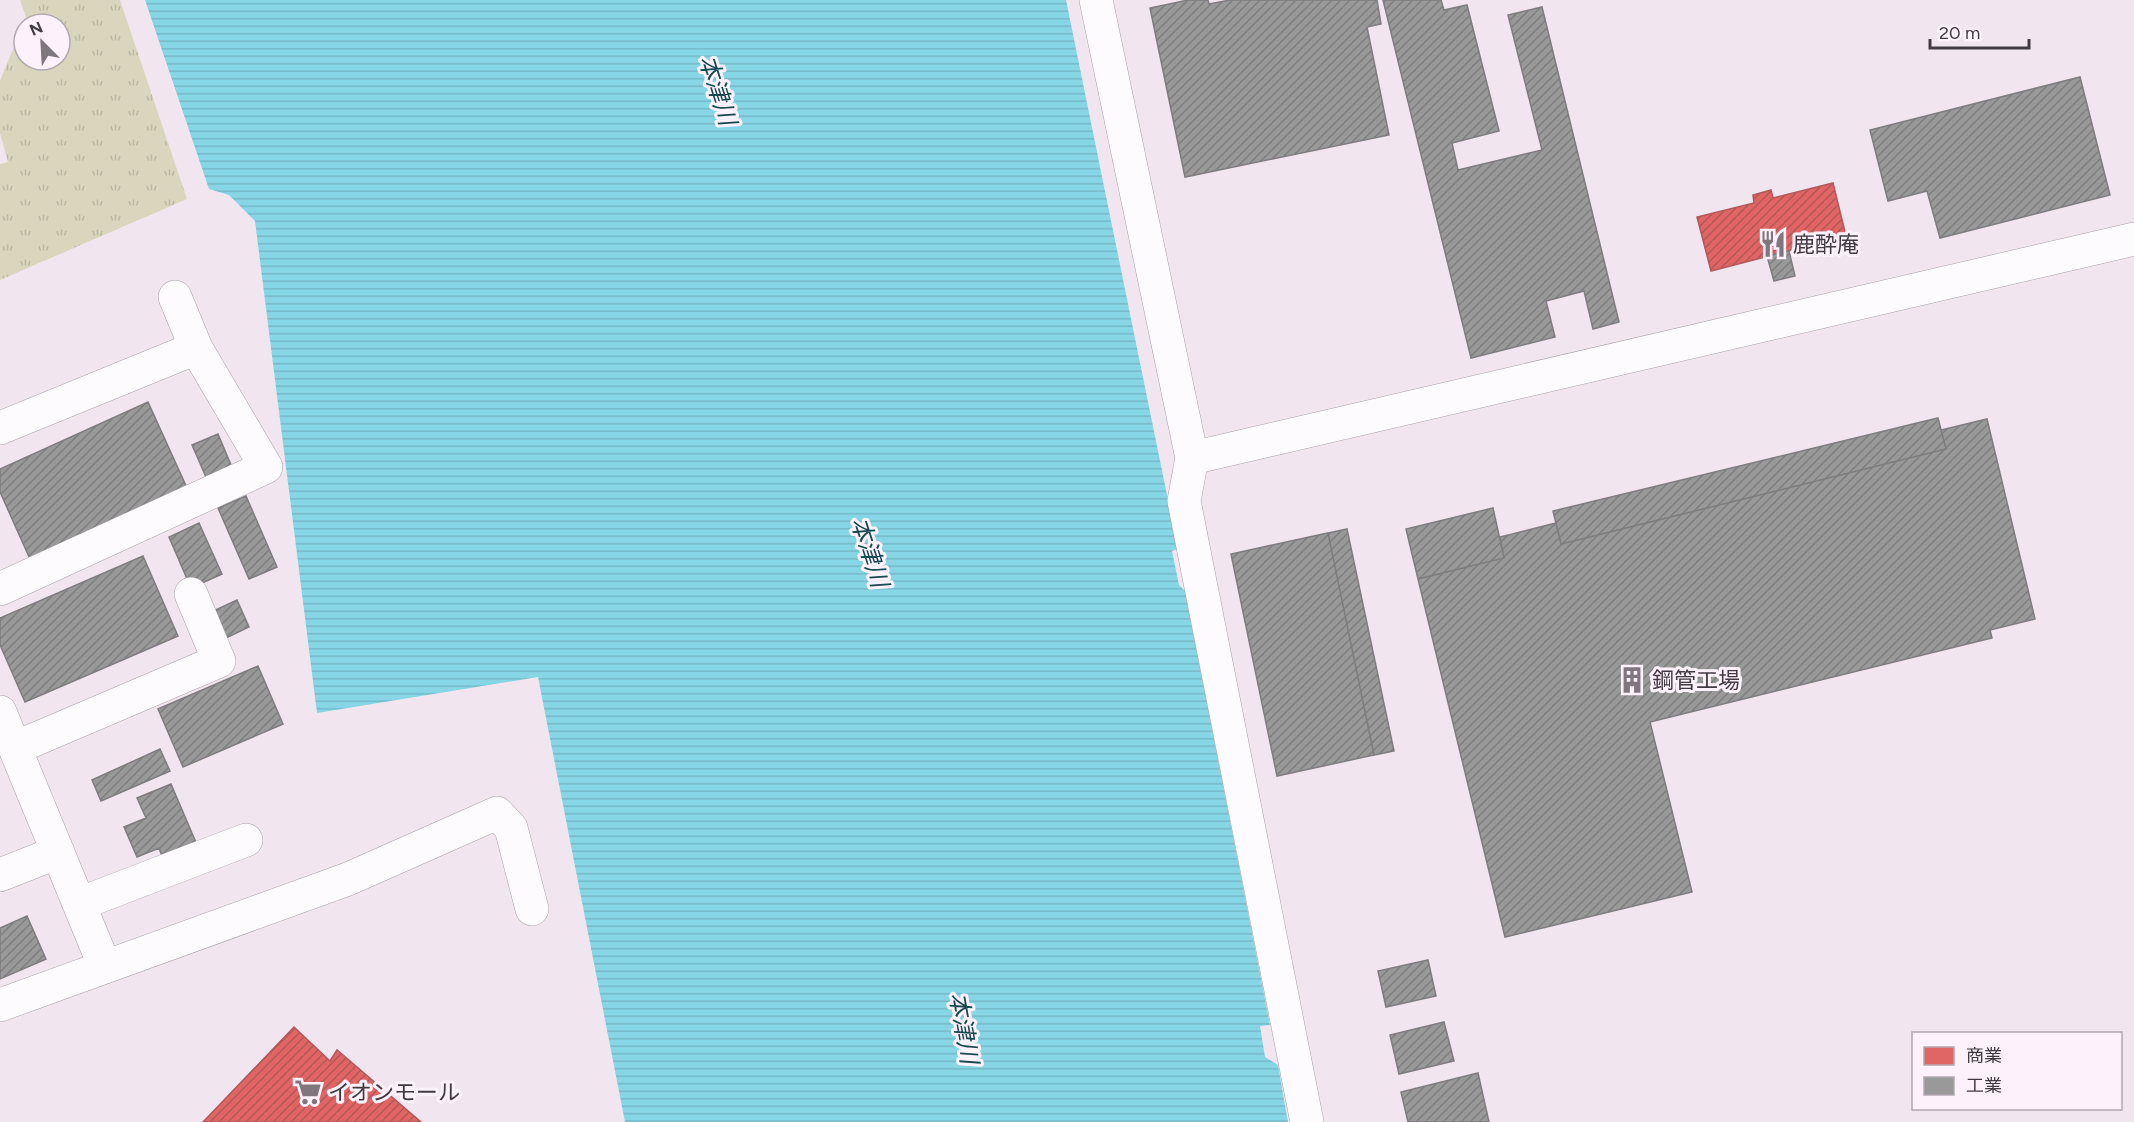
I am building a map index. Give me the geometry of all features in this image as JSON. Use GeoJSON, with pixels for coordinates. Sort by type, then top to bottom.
{"type":"FeatureCollection","features":[{"type":"Feature","properties":{"kind":"street"},"geometry":{"type":"LineString","coordinates":[[1096,0],[1192,458],[1184,501],[1307,1122]]}},
{"type":"Feature","properties":{"kind":"street"},"geometry":{"type":"LineString","coordinates":[[1192,458],[2134,239]]}},
{"type":"Feature","properties":{"kind":"street"},"geometry":{"type":"LineString","coordinates":[[0,589],[266,467],[196,348],[175,297]]}},
{"type":"Feature","properties":{"kind":"street"},"geometry":{"type":"LineString","coordinates":[[0,428],[196,348]]}},
{"type":"Feature","properties":{"kind":"street"},"geometry":{"type":"LineString","coordinates":[[15,748],[219,661],[191,594]]}},
{"type":"Feature","properties":{"kind":"street"},"geometry":{"type":"LineString","coordinates":[[0,712],[105,967]]}},
{"type":"Feature","properties":{"kind":"street"},"geometry":{"type":"LineString","coordinates":[[0,1005],[348,879],[497,813],[512,828],[532,909]]}},
{"type":"Feature","properties":{"kind":"street"},"geometry":{"type":"LineString","coordinates":[[80,904],[246,840]]}},
{"type":"Feature","properties":{"kind":"street"},"geometry":{"type":"LineString","coordinates":[[0,875],[58,852]]}},
{"type":"Feature","properties":{"kind":"green space"},"geometry":{"type":"Polygon","coordinates":[[[20,0],[120,0],[187,199],[0,280],[0,164],[8,162],[0,133],[0,81],[12,51],[12,72],[72,72],[72,12],[24,12],[20,0]]]}},
{"type":"Feature","properties":{"kind":"water","name":"本津川"},"geometry":{"type":"Polygon","coordinates":[[[145,0],[1066,0],[1178,549],[1172,551],[1179,585],[1185,591],[1270,1025],[1260,1026],[1265,1057],[1278,1065],[1288,1122],[625,1122],[538,677],[317,713],[255,221],[229,195],[209,189],[145,0]]]}},
{"type":"Feature","properties":{"kind":"building: 商業"},"geometry":{"type":"Polygon","coordinates":[[[1833,183],[1846,236],[1711,271],[1697,217],[1754,203],[1753,195],[1771,190],[1773,198],[1833,183]]]}},
{"type":"Feature","properties":{"kind":"building: 商業","name":"イオンモール"},"geometry":{"type":"Polygon","coordinates":[[[294,1027],[330,1061],[337,1050],[421,1122],[203,1122],[294,1027]]]}},
{"type":"Feature","properties":{"kind":"building: 工業"},"geometry":{"type":"Polygon","coordinates":[[[1188,0],[1208,0],[1209,4],[1230,0],[1377,0],[1381,24],[1367,27],[1389,135],[1185,177],[1150,8],[1188,0]]]}},
{"type":"Feature","properties":{"kind":"building: 工業"},"geometry":{"type":"Polygon","coordinates":[[[1383,0],[1441,0],[1444,10],[1467,5],[1499,131],[1452,143],[1458,170],[1542,150],[1508,15],[1542,7],[1619,322],[1593,329],[1584,291],[1546,301],[1555,337],[1471,358],[1383,0]]]}},
{"type":"Feature","properties":{"kind":"building: 工業"},"geometry":{"type":"Polygon","coordinates":[[[2080,77],[2110,195],[1940,238],[1927,191],[1888,201],[1870,130],[2080,77]]]}},
{"type":"Feature","properties":{"kind":"building: 工業"},"geometry":{"type":"Polygon","coordinates":[[[1789,251],[1795,276],[1774,281],[1767,256],[1789,251]]]}},
{"type":"Feature","properties":{"kind":"building: 工業"},"geometry":{"type":"Polygon","coordinates":[[[148,402],[187,488],[30,559],[0,492],[0,469],[148,402]]]}},
{"type":"Feature","properties":{"kind":"building: 工業"},"geometry":{"type":"Polygon","coordinates":[[[1938,418],[1946,449],[1561,544],[1553,511],[1938,418]]]}},
{"type":"Feature","properties":{"kind":"building: 工業","name":"鋼管工場"},"geometry":{"type":"Polygon","coordinates":[[[1987,419],[2035,619],[1990,630],[1992,638],[1650,722],[1692,892],[1505,937],[1418,579],[1504,558],[1500,537],[1556,523],[1561,544],[1946,449],[1941,430],[1987,419]]]}},
{"type":"Feature","properties":{"kind":"building: 工業"},"geometry":{"type":"Polygon","coordinates":[[[218,434],[234,472],[209,484],[192,445],[218,434]]]}},
{"type":"Feature","properties":{"kind":"building: 工業"},"geometry":{"type":"Polygon","coordinates":[[[246,496],[277,567],[249,579],[218,508],[246,496]]]}},
{"type":"Feature","properties":{"kind":"building: 工業"},"geometry":{"type":"Polygon","coordinates":[[[1493,508],[1504,558],[1418,579],[1406,529],[1493,508]]]}},
{"type":"Feature","properties":{"kind":"building: 工業"},"geometry":{"type":"Polygon","coordinates":[[[199,523],[222,574],[191,588],[169,537],[199,523]]]}},
{"type":"Feature","properties":{"kind":"building: 工業"},"geometry":{"type":"Polygon","coordinates":[[[1347,529],[1394,751],[1374,755],[1328,533],[1347,529]]]}},
{"type":"Feature","properties":{"kind":"building: 工業"},"geometry":{"type":"Polygon","coordinates":[[[1328,533],[1374,755],[1277,776],[1231,554],[1328,533]]]}},
{"type":"Feature","properties":{"kind":"building: 工業"},"geometry":{"type":"Polygon","coordinates":[[[143,556],[178,636],[25,702],[0,645],[0,618],[143,556]]]}},
{"type":"Feature","properties":{"kind":"building: 工業"},"geometry":{"type":"Polygon","coordinates":[[[237,600],[249,627],[224,639],[211,612],[237,600]]]}},
{"type":"Feature","properties":{"kind":"building: 工業"},"geometry":{"type":"Polygon","coordinates":[[[258,666],[283,724],[183,767],[158,709],[258,666]]]}},
{"type":"Feature","properties":{"kind":"building: 工業"},"geometry":{"type":"Polygon","coordinates":[[[160,749],[170,771],[101,801],[92,780],[160,749]]]}},
{"type":"Feature","properties":{"kind":"building: 工業"},"geometry":{"type":"Polygon","coordinates":[[[171,784],[198,847],[164,861],[159,848],[137,857],[124,827],[146,818],[137,798],[171,784]]]}},
{"type":"Feature","properties":{"kind":"building: 工業"},"geometry":{"type":"Polygon","coordinates":[[[27,916],[46,959],[0,979],[0,928],[27,916]]]}},
{"type":"Feature","properties":{"kind":"building: 工業"},"geometry":{"type":"Polygon","coordinates":[[[1428,960],[1436,996],[1386,1007],[1378,971],[1428,960]]]}},
{"type":"Feature","properties":{"kind":"building: 工業"},"geometry":{"type":"Polygon","coordinates":[[[1444,1022],[1454,1061],[1399,1074],[1390,1035],[1444,1022]]]}},
{"type":"Feature","properties":{"kind":"building: 工業"},"geometry":{"type":"Polygon","coordinates":[[[1478,1073],[1489,1122],[1408,1122],[1401,1092],[1478,1073]]]}},
{"type":"Feature","properties":{"kind":"place","name":"鹿酔庵"},"geometry":{"type":"Point","coordinates":[1773,244]}},
{"type":"Feature","properties":{"kind":"place","name":"鋼管工場"},"geometry":{"type":"Point","coordinates":[1632,680]}},
{"type":"Feature","properties":{"kind":"place","name":"イオンモール"},"geometry":{"type":"Point","coordinates":[308,1092]}}]}
